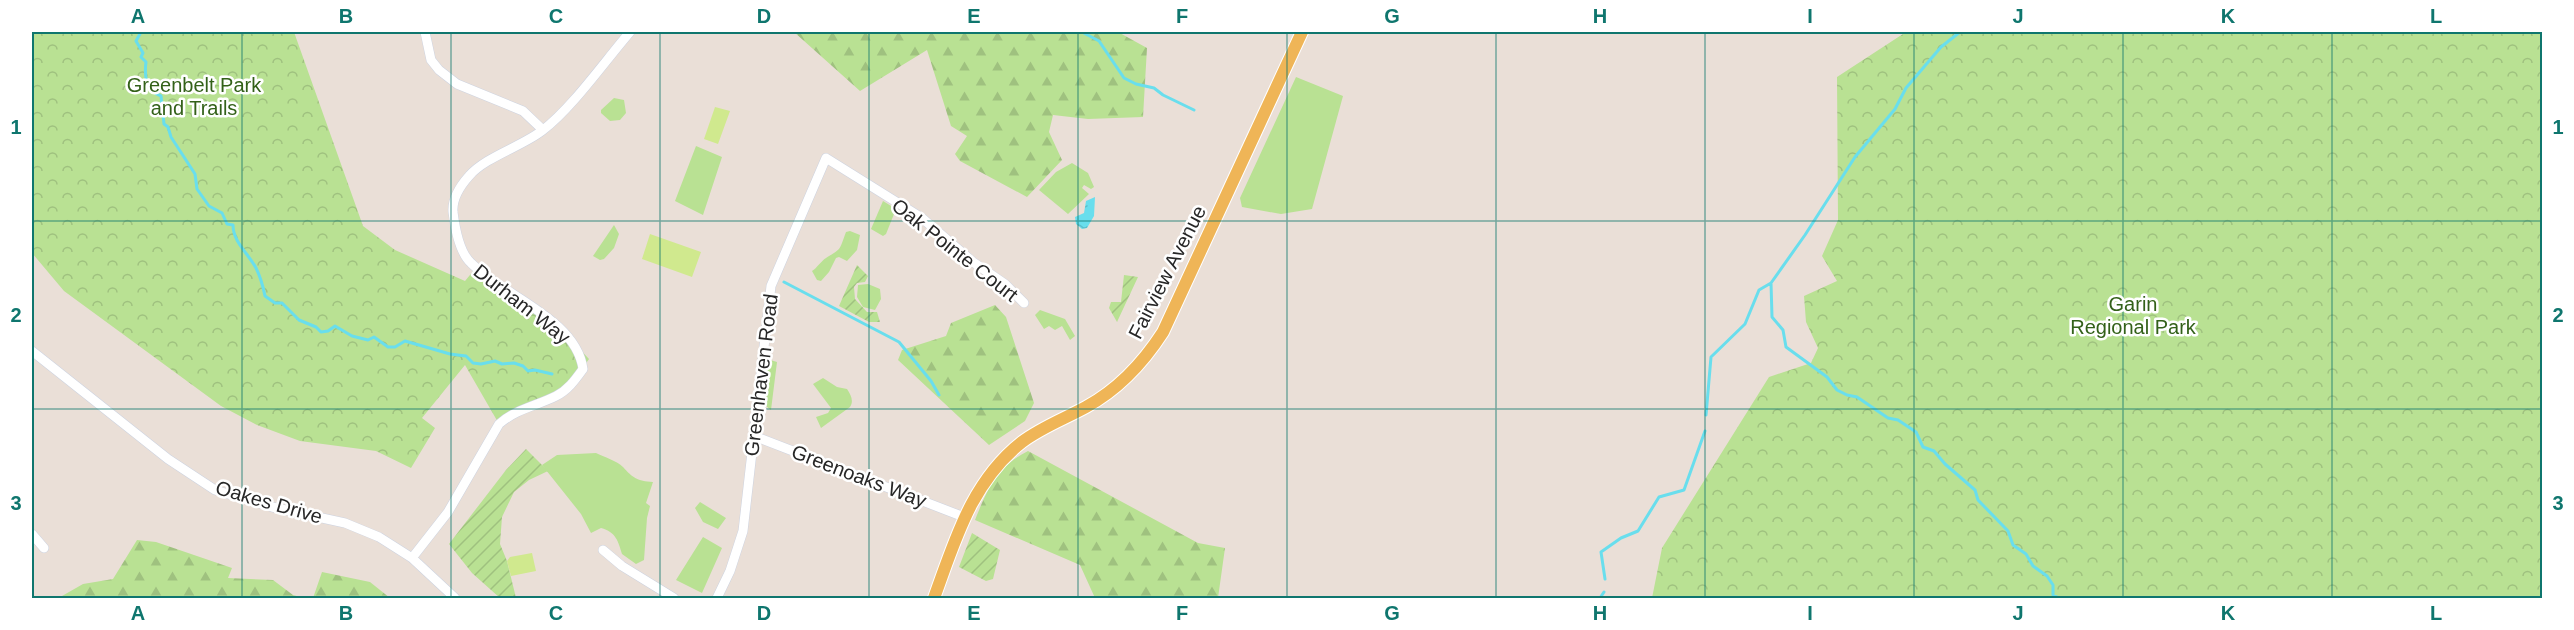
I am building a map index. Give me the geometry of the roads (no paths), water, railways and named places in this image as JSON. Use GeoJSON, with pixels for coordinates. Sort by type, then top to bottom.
{"type":"FeatureCollection","features":[{"type":"Feature","properties":{"kind":"main road","name":"Fairview Avenue"},"geometry":{"type":"LineString","coordinates":[[934,598],[964,517],[981,486],[1014,449],[1047,426],[1111,392],[1152,350],[1163,332],[1302,32]]}},
{"type":"Feature","properties":{"kind":"street"},"geometry":{"type":"LineString","coordinates":[[425,32],[431,60],[439,70],[457,84],[523,111],[543,130]]}},
{"type":"Feature","properties":{"kind":"street","name":"Durham Way"},"geometry":{"type":"LineString","coordinates":[[412,558],[448,512],[499,424],[510,414],[556,396],[570,386],[584,369],[577,347],[562,330],[469,262],[457,238],[453,209],[459,188],[471,173],[543,130],[564,110],[630,32]]}},
{"type":"Feature","properties":{"kind":"street","name":"Oak Pointe Court"},"geometry":{"type":"LineString","coordinates":[[826,158],[922,218],[973,262],[1005,284],[1023,303]]}},
{"type":"Feature","properties":{"kind":"street","name":"Greenhaven Road"},"geometry":{"type":"LineString","coordinates":[[717,598],[730,571],[742,531],[771,286],[826,158]]}},
{"type":"Feature","properties":{"kind":"street","name":"Oakes Drive"},"geometry":{"type":"LineString","coordinates":[[32,351],[168,459],[215,490],[272,507],[345,523],[379,537],[412,558],[455,598]]}},
{"type":"Feature","properties":{"kind":"street","name":"Greenoaks Way"},"geometry":{"type":"LineString","coordinates":[[754,436],[964,517]]}},
{"type":"Feature","properties":{"kind":"street"},"geometry":{"type":"LineString","coordinates":[[32,534],[44,548]]}},
{"type":"Feature","properties":{"kind":"street"},"geometry":{"type":"LineString","coordinates":[[603,550],[622,566],[674,598]]}},
{"type":"Feature","properties":{"kind":"water"},"geometry":{"type":"Polygon","coordinates":[[[1095,197],[1094,216],[1087,228],[1082,229],[1076,224],[1075,217],[1084,213],[1086,201],[1095,197]]]}},
{"type":"Feature","properties":{"kind":"waterway"},"geometry":{"type":"LineString","coordinates":[[141,32],[136,41],[143,53],[141,57],[146,62],[145,73],[149,87],[161,96],[164,124],[168,127],[171,137],[195,174],[197,189],[209,206],[222,213],[227,224],[233,225],[235,237],[258,272],[265,296],[275,303],[282,303],[299,320],[316,327],[321,332],[328,331],[335,326],[352,336],[368,340],[374,337],[388,347],[395,347],[405,341],[450,354],[466,356],[473,363],[495,361],[502,364],[514,363],[523,366],[528,371],[535,370],[552,374]]}},
{"type":"Feature","properties":{"kind":"waterway"},"geometry":{"type":"LineString","coordinates":[[1082,32],[1099,41],[1124,78],[1136,84],[1154,88],[1194,110]]}},
{"type":"Feature","properties":{"kind":"waterway"},"geometry":{"type":"LineString","coordinates":[[1706,415],[1711,357],[1745,324],[1759,290],[1771,283],[1855,157],[1895,109],[1906,88],[1941,47],[1960,32]]}},
{"type":"Feature","properties":{"kind":"waterway"},"geometry":{"type":"LineString","coordinates":[[784,282],[899,342],[931,381],[939,395]]}},
{"type":"Feature","properties":{"kind":"waterway"},"geometry":{"type":"LineString","coordinates":[[1771,283],[1772,317],[1783,330],[1786,347],[1827,377],[1837,390],[1857,397],[1888,418],[1898,420],[1916,432],[1923,447],[1934,451],[1945,464],[1975,490],[1978,500],[2008,531],[2013,545],[2026,554],[2033,566],[2047,576],[2053,585],[2053,595],[2059,598]]}},
{"type":"Feature","properties":{"kind":"waterway"},"geometry":{"type":"LineString","coordinates":[[1605,579],[1601,552],[1621,538],[1638,531],[1659,497],[1684,490],[1705,431]]}},
{"type":"Feature","properties":{"kind":"waterway"},"geometry":{"type":"LineString","coordinates":[[1600,598],[1604,592]]}},
{"type":"Feature","properties":{"kind":"park label","name":"Greenbelt Park and Trails"},"geometry":{"type":"Point","coordinates":[194,96]}},
{"type":"Feature","properties":{"kind":"park label","name":"Garin Regional Park"},"geometry":{"type":"Point","coordinates":[2133,316]}}]}
